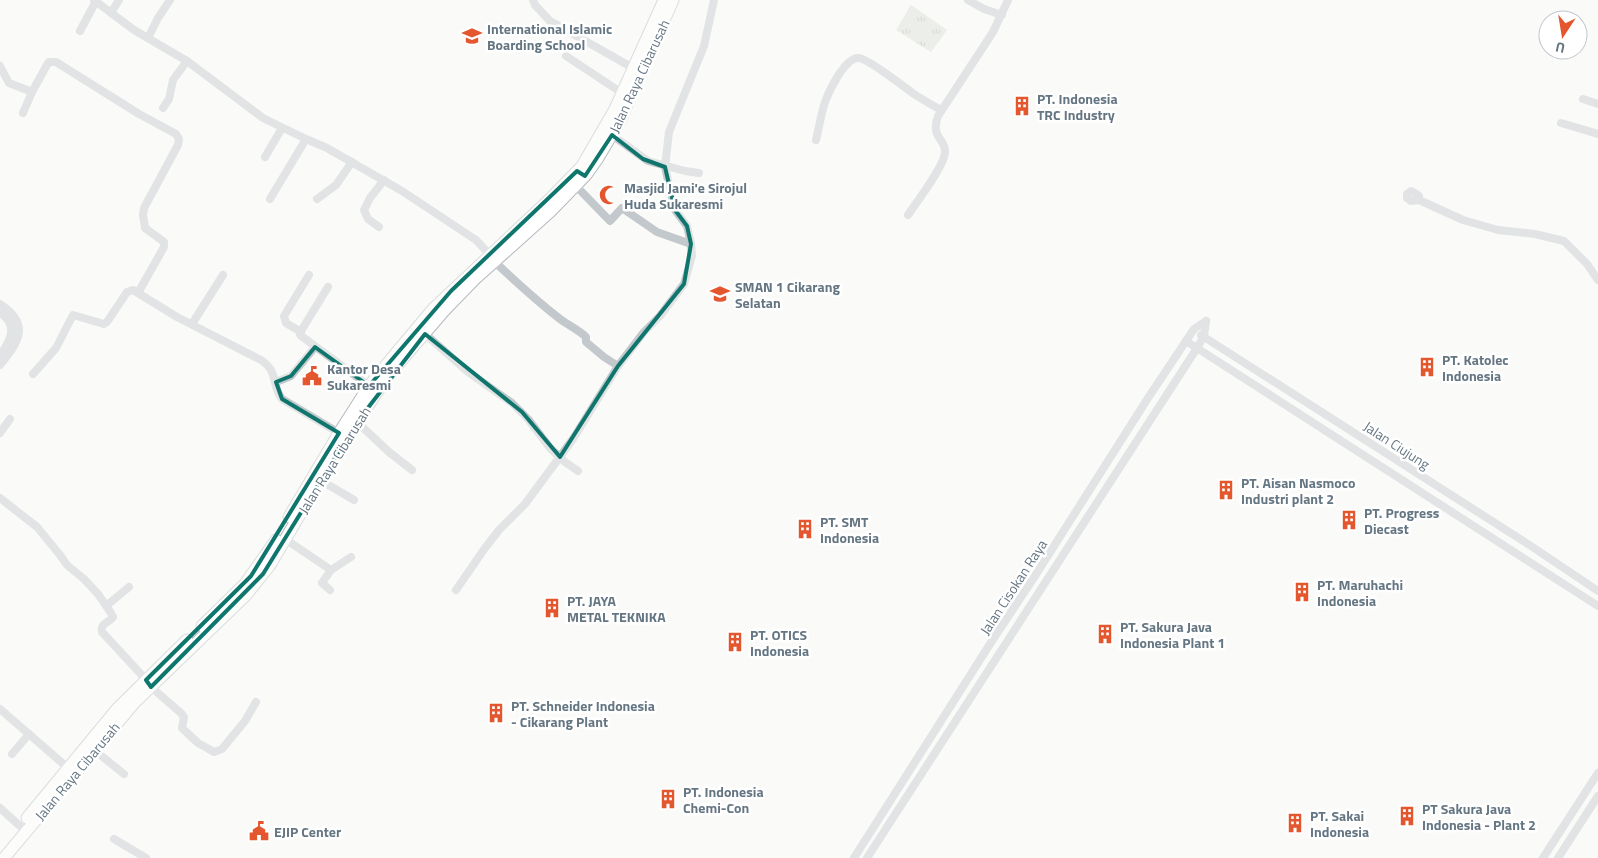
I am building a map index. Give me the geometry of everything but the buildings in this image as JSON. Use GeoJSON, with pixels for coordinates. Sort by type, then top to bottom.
{"type":"FeatureCollection","features":[{"type":"Feature","properties":{"kind":"street"},"geometry":{"type":"LineString","coordinates":[[111,13],[119,0]]}},
{"type":"Feature","properties":{"kind":"street"},"geometry":{"type":"LineString","coordinates":[[148,38],[170,0]]}},
{"type":"Feature","properties":{"kind":"street"},"geometry":{"type":"LineString","coordinates":[[533,0],[535,6],[550,21],[634,68]]}},
{"type":"Feature","properties":{"kind":"street","name":"Jalan Raya Cibarusah"},"geometry":{"type":"LineString","coordinates":[[606,139],[612,116],[664,0]]}},
{"type":"Feature","properties":{"kind":"street","name":"Jalan Raya Cibarusah"},"geometry":{"type":"LineString","coordinates":[[4,858],[148,683],[234,596],[251,576],[279,536],[308,483],[339,433],[354,421],[424,333],[492,258],[550,199],[581,173],[620,121],[673,0]]}},
{"type":"Feature","properties":{"kind":"street"},"geometry":{"type":"LineString","coordinates":[[456,590],[499,530],[526,504],[579,429],[618,366],[684,284],[692,256],[691,244],[687,226],[675,210],[665,166],[669,132],[704,46],[714,0]]}},
{"type":"Feature","properties":{"kind":"street"},"geometry":{"type":"LineString","coordinates":[[968,0],[984,9],[1002,15]]}},
{"type":"Feature","properties":{"kind":"street"},"geometry":{"type":"LineString","coordinates":[[908,215],[939,168],[945,154],[945,149],[935,130],[936,121],[941,110],[988,40],[1008,0]]}},
{"type":"Feature","properties":{"kind":"street"},"geometry":{"type":"LineString","coordinates":[[80,31],[95,1],[128,26],[187,61],[255,113],[306,140],[328,148],[415,198],[476,240],[520,286],[561,320],[582,333],[586,337],[586,342],[618,366]]}},
{"type":"Feature","properties":{"kind":"street"},"geometry":{"type":"LineString","coordinates":[[566,56],[622,93]]}},
{"type":"Feature","properties":{"kind":"street"},"geometry":{"type":"LineString","coordinates":[[816,140],[825,102],[844,66],[854,59],[859,58],[870,62],[916,95],[941,110]]}},
{"type":"Feature","properties":{"kind":"street"},"geometry":{"type":"LineString","coordinates":[[163,108],[169,99],[173,80],[187,61]]}},
{"type":"Feature","properties":{"kind":"street"},"geometry":{"type":"LineString","coordinates":[[23,114],[32,92],[48,63],[56,62],[139,114],[176,134],[179,138],[178,145],[152,192],[143,213],[145,228],[164,242],[164,247],[138,293]]}},
{"type":"Feature","properties":{"kind":"street"},"geometry":{"type":"LineString","coordinates":[[0,66],[9,83],[32,92]]}},
{"type":"Feature","properties":{"kind":"street"},"geometry":{"type":"LineString","coordinates":[[1583,99],[1598,104]]}},
{"type":"Feature","properties":{"kind":"street"},"geometry":{"type":"LineString","coordinates":[[1561,123],[1598,134]]}},
{"type":"Feature","properties":{"kind":"street"},"geometry":{"type":"LineString","coordinates":[[265,157],[282,128]]}},
{"type":"Feature","properties":{"kind":"street"},"geometry":{"type":"LineString","coordinates":[[606,139],[655,164],[699,174]]}},
{"type":"Feature","properties":{"kind":"street"},"geometry":{"type":"LineString","coordinates":[[270,199],[306,140]]}},
{"type":"Feature","properties":{"kind":"street"},"geometry":{"type":"LineString","coordinates":[[317,199],[336,185],[352,162]]}},
{"type":"Feature","properties":{"kind":"street","name":"Jalan Raya Cibarusah"},"geometry":{"type":"LineString","coordinates":[[0,852],[117,709],[246,595],[270,565],[354,421],[369,386],[433,310],[492,258],[550,212],[576,186],[581,173]]}},
{"type":"Feature","properties":{"kind":"street"},"geometry":{"type":"LineString","coordinates":[[379,227],[368,219],[364,210],[370,198],[384,180]]}},
{"type":"Feature","properties":{"kind":"street"},"geometry":{"type":"LineString","coordinates":[[576,186],[610,221],[622,208],[657,232],[691,244]]}},
{"type":"Feature","properties":{"kind":"street"},"geometry":{"type":"LineString","coordinates":[[1419,200],[1463,220],[1498,230],[1535,234],[1564,241],[1587,264],[1598,280]]}},
{"type":"Feature","properties":{"kind":"street"},"geometry":{"type":"LineString","coordinates":[[192,324],[223,275]]}},
{"type":"Feature","properties":{"kind":"street"},"geometry":{"type":"LineString","coordinates":[[309,275],[284,316],[286,323],[301,332],[300,335],[315,347],[369,386]]}},
{"type":"Feature","properties":{"kind":"street"},"geometry":{"type":"LineString","coordinates":[[301,332],[328,287]]}},
{"type":"Feature","properties":{"kind":"street"},"geometry":{"type":"LineString","coordinates":[[33,374],[56,348],[73,315],[102,325],[107,322],[127,292],[133,290],[177,317],[261,360],[271,369],[282,399],[339,433]]}},
{"type":"Feature","properties":{"kind":"street"},"geometry":{"type":"LineString","coordinates":[[0,304],[11,311],[16,318],[19,332],[13,349],[0,365]]}},
{"type":"Feature","properties":{"kind":"street"},"geometry":{"type":"LineString","coordinates":[[0,313],[5,316],[12,332],[0,355]]}},
{"type":"Feature","properties":{"kind":"street"},"geometry":{"type":"LineString","coordinates":[[1194,329],[1206,321],[1204,336]]}},
{"type":"Feature","properties":{"kind":"street","name":"Jalan Ciujung"},"geometry":{"type":"LineString","coordinates":[[1194,329],[1598,591]]}},
{"type":"Feature","properties":{"kind":"street","name":"Jalan Cisokan Raya"},"geometry":{"type":"LineString","coordinates":[[854,858],[1194,329]]}},
{"type":"Feature","properties":{"kind":"street"},"geometry":{"type":"LineString","coordinates":[[424,333],[468,372],[512,403],[560,457],[578,471]]}},
{"type":"Feature","properties":{"kind":"street","name":"Jalan Cisokan Raya"},"geometry":{"type":"LineString","coordinates":[[867,858],[1204,336]]}},
{"type":"Feature","properties":{"kind":"street"},"geometry":{"type":"LineString","coordinates":[[1186,340],[1598,606]]}},
{"type":"Feature","properties":{"kind":"street"},"geometry":{"type":"LineString","coordinates":[[276,382],[291,376],[315,347]]}},
{"type":"Feature","properties":{"kind":"street"},"geometry":{"type":"LineString","coordinates":[[0,433],[10,419]]}},
{"type":"Feature","properties":{"kind":"street"},"geometry":{"type":"LineString","coordinates":[[354,421],[412,470]]}},
{"type":"Feature","properties":{"kind":"street"},"geometry":{"type":"LineString","coordinates":[[320,480],[354,500]]}},
{"type":"Feature","properties":{"kind":"street"},"geometry":{"type":"LineString","coordinates":[[1,501],[37,527],[67,565],[84,579],[112,613],[112,617],[103,624],[102,632],[148,683],[184,717],[182,728],[187,734],[214,752],[222,749],[245,721],[256,702]]}},
{"type":"Feature","properties":{"kind":"street"},"geometry":{"type":"LineString","coordinates":[[285,538],[331,570]]}},
{"type":"Feature","properties":{"kind":"street"},"geometry":{"type":"LineString","coordinates":[[330,590],[322,583],[331,570],[351,557]]}},
{"type":"Feature","properties":{"kind":"street"},"geometry":{"type":"LineString","coordinates":[[106,606],[129,587]]}},
{"type":"Feature","properties":{"kind":"street"},"geometry":{"type":"LineString","coordinates":[[2,714],[29,734],[68,768]]}},
{"type":"Feature","properties":{"kind":"street"},"geometry":{"type":"LineString","coordinates":[[12,754],[29,734]]}},
{"type":"Feature","properties":{"kind":"street"},"geometry":{"type":"LineString","coordinates":[[94,750],[124,774]]}},
{"type":"Feature","properties":{"kind":"street"},"geometry":{"type":"LineString","coordinates":[[1543,858],[1598,773]]}},
{"type":"Feature","properties":{"kind":"street"},"geometry":{"type":"LineString","coordinates":[[1558,858],[1598,796]]}},
{"type":"Feature","properties":{"kind":"street"},"geometry":{"type":"LineString","coordinates":[[0,808],[20,826]]}},
{"type":"Feature","properties":{"kind":"street"},"geometry":{"type":"LineString","coordinates":[[114,839],[146,858]]}},
{"type":"Feature","properties":{"kind":"highlighted area"},"geometry":{"type":"Polygon","coordinates":[[[612,135],[643,159],[665,167],[675,210],[687,226],[691,244],[684,284],[618,366],[560,457],[522,412],[425,334],[357,422],[263,574],[151,687],[146,680],[251,576],[339,433],[282,399],[276,382],[291,376],[315,347],[369,386],[451,291],[577,171],[585,176],[612,135]]]}},
{"type":"Feature","properties":{"kind":"green space"},"geometry":{"type":"Polygon","coordinates":[[[911,5],[947,30],[931,52],[896,30],[911,5]]]}},
{"type":"Feature","properties":{"kind":"place","name":"International Islamic Boarding School"},"geometry":{"type":"Point","coordinates":[472,36]}},
{"type":"Feature","properties":{"kind":"place","name":"PT. Indonesia TRC Industry"},"geometry":{"type":"Point","coordinates":[1022,106]}},
{"type":"Feature","properties":{"kind":"place","name":"Masjid Jami'e Sirojul Huda Sukaresmi"},"geometry":{"type":"Point","coordinates":[609,195]}},
{"type":"Feature","properties":{"kind":"place","name":"SMAN 1 Cikarang Selatan"},"geometry":{"type":"Point","coordinates":[720,294]}},
{"type":"Feature","properties":{"kind":"place","name":"PT. Katolec Indonesia"},"geometry":{"type":"Point","coordinates":[1427,367]}},
{"type":"Feature","properties":{"kind":"place","name":"Kantor Desa Sukaresmi"},"geometry":{"type":"Point","coordinates":[312,376]}},
{"type":"Feature","properties":{"kind":"place","name":"PT. Aisan Nasmoco Industri plant 2"},"geometry":{"type":"Point","coordinates":[1226,490]}},
{"type":"Feature","properties":{"kind":"place","name":"PT. Progress Diecast"},"geometry":{"type":"Point","coordinates":[1349,520]}},
{"type":"Feature","properties":{"kind":"place","name":"PT. SMT Indonesia"},"geometry":{"type":"Point","coordinates":[805,529]}},
{"type":"Feature","properties":{"kind":"place","name":"PT. Maruhachi Indonesia"},"geometry":{"type":"Point","coordinates":[1302,592]}},
{"type":"Feature","properties":{"kind":"place","name":"PT. JAYA METAL TEKNIKA"},"geometry":{"type":"Point","coordinates":[552,608]}},
{"type":"Feature","properties":{"kind":"place","name":"PT. Sakura Java Indonesia Plant 1"},"geometry":{"type":"Point","coordinates":[1105,634]}},
{"type":"Feature","properties":{"kind":"place","name":"PT. OTICS Indonesia"},"geometry":{"type":"Point","coordinates":[735,642]}},
{"type":"Feature","properties":{"kind":"place","name":"PT. Schneider Indonesia - Cikarang Plant"},"geometry":{"type":"Point","coordinates":[496,713]}},
{"type":"Feature","properties":{"kind":"place","name":"PT. Indonesia Chemi-Con"},"geometry":{"type":"Point","coordinates":[668,799]}},
{"type":"Feature","properties":{"kind":"place","name":"PT Sakura Java Indonesia - Plant 2"},"geometry":{"type":"Point","coordinates":[1407,816]}},
{"type":"Feature","properties":{"kind":"place","name":"PT. Sakai Indonesia"},"geometry":{"type":"Point","coordinates":[1295,823]}},
{"type":"Feature","properties":{"kind":"place","name":"EJIP Center"},"geometry":{"type":"Point","coordinates":[259,831]}}]}
